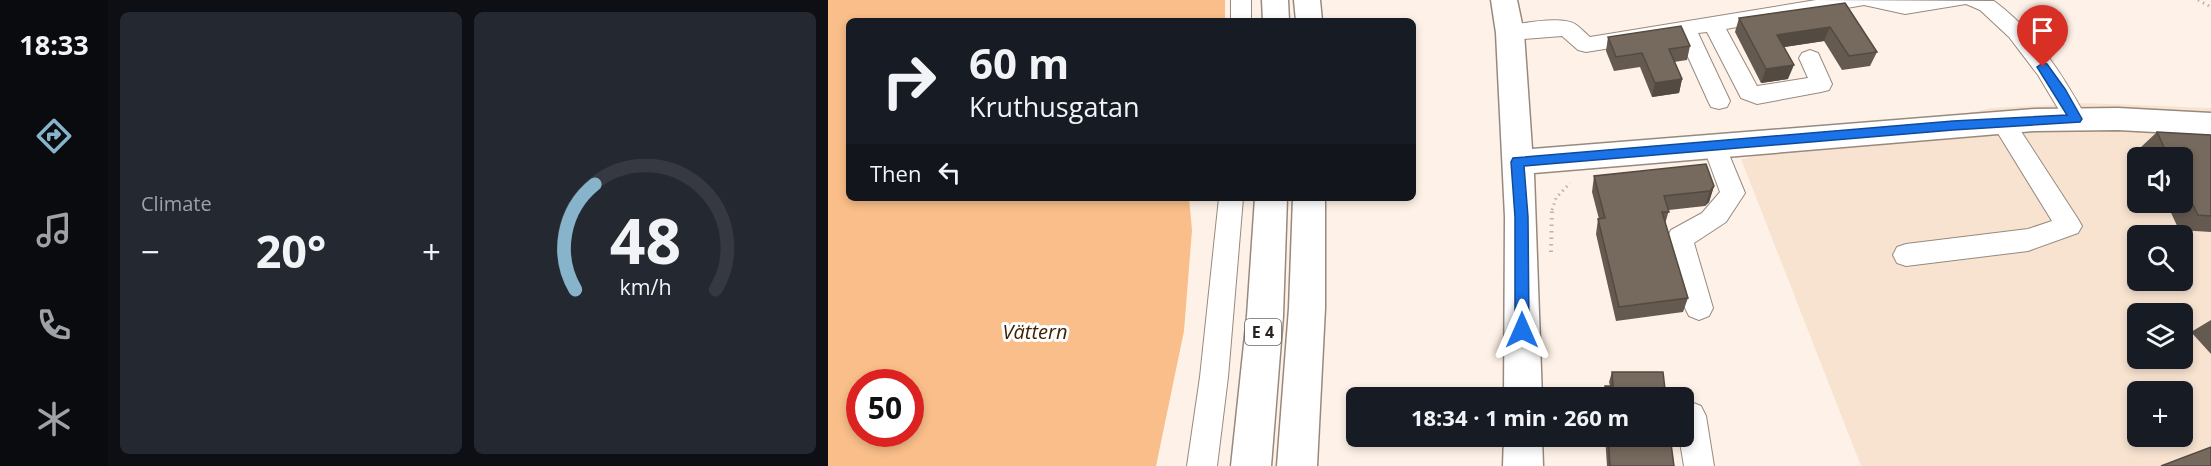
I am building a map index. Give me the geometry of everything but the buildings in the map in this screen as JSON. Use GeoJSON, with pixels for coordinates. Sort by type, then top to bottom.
{"type":"FeatureCollection","features":[{"type":"Feature","properties":{"kind":"main road"},"geometry":{"type":"LineString","coordinates":[[1275,0],[1276,18]]}},
{"type":"Feature","properties":{"kind":"main road"},"geometry":{"type":"LineString","coordinates":[[1308,0],[1309,18]]}},
{"type":"Feature","properties":{"kind":"main road"},"geometry":{"type":"LineString","coordinates":[[1504,0],[1510,33],[1521,217],[1522,387]]}},
{"type":"Feature","properties":{"kind":"main road"},"geometry":{"type":"LineString","coordinates":[[1517,162],[2003,122],[2076,119],[2168,120],[2211,124]]}},
{"type":"Feature","properties":{"kind":"main road","name":"E 4"},"geometry":{"type":"LineString","coordinates":[[1251,466],[1264,316],[1270,201]]}},
{"type":"Feature","properties":{"kind":"main road","name":"E 4"},"geometry":{"type":"LineString","coordinates":[[1297,466],[1307,308],[1309,201]]}},
{"type":"Feature","properties":{"kind":"main road"},"geometry":{"type":"LineString","coordinates":[[1523,447],[1523,466]]}},
{"type":"Feature","properties":{"kind":"street"},"geometry":{"type":"LineString","coordinates":[[1241,0],[1241,18]]}},
{"type":"Feature","properties":{"kind":"street"},"geometry":{"type":"LineString","coordinates":[[1510,33],[1553,28],[1567,29],[1586,45],[1857,0]]}},
{"type":"Feature","properties":{"kind":"street"},"geometry":{"type":"LineString","coordinates":[[1881,1],[1905,7],[1958,0]]}},
{"type":"Feature","properties":{"kind":"street"},"geometry":{"type":"LineString","coordinates":[[1976,0],[1994,9],[2019,36],[2061,92],[2076,119]]}},
{"type":"Feature","properties":{"kind":"street"},"geometry":{"type":"LineString","coordinates":[[1713,23],[1749,92],[1757,96],[1821,84],[1810,58]]}},
{"type":"Feature","properties":{"kind":"street"},"geometry":{"type":"LineString","coordinates":[[1685,28],[1719,100]]}},
{"type":"Feature","properties":{"kind":"street"},"geometry":{"type":"LineString","coordinates":[[1906,255],[2028,240],[2069,226],[2003,122]]}},
{"type":"Feature","properties":{"kind":"street"},"geometry":{"type":"LineString","coordinates":[[1699,308],[1680,238],[1697,230],[1721,213],[1733,193],[1714,146]]}},
{"type":"Feature","properties":{"kind":"street"},"geometry":{"type":"LineString","coordinates":[[1202,466],[1215,377],[1231,201]]}},
{"type":"Feature","properties":{"kind":"street"},"geometry":{"type":"LineString","coordinates":[[1694,436],[1700,466]]}},
{"type":"Feature","properties":{"kind":"path"},"geometry":{"type":"LineString","coordinates":[[2198,0],[2211,7]]}},
{"type":"Feature","properties":{"kind":"path"},"geometry":{"type":"LineString","coordinates":[[1551,261],[1550,215],[1555,196],[1573,180],[1570,159]]}},
{"type":"Feature","properties":{"kind":"shaded area"},"geometry":{"type":"Polygon","coordinates":[[[2087,103],[2211,108],[2211,466],[1861,466],[1741,159],[1992,108],[2087,103]]]}},
{"type":"Feature","properties":{"kind":"water","name":"Vättern"},"geometry":{"type":"Polygon","coordinates":[[[828,0],[1225,0],[1225,18],[846,18],[846,201],[1189,201],[1192,230],[1184,331],[1156,466],[828,466],[828,0]]]}},
{"type":"Feature","properties":{"kind":"route"},"geometry":{"type":"LineString","coordinates":[[1522,330],[1521,217],[1517,162],[1953,125],[2076,119],[2061,92],[2043,67]]}}]}
